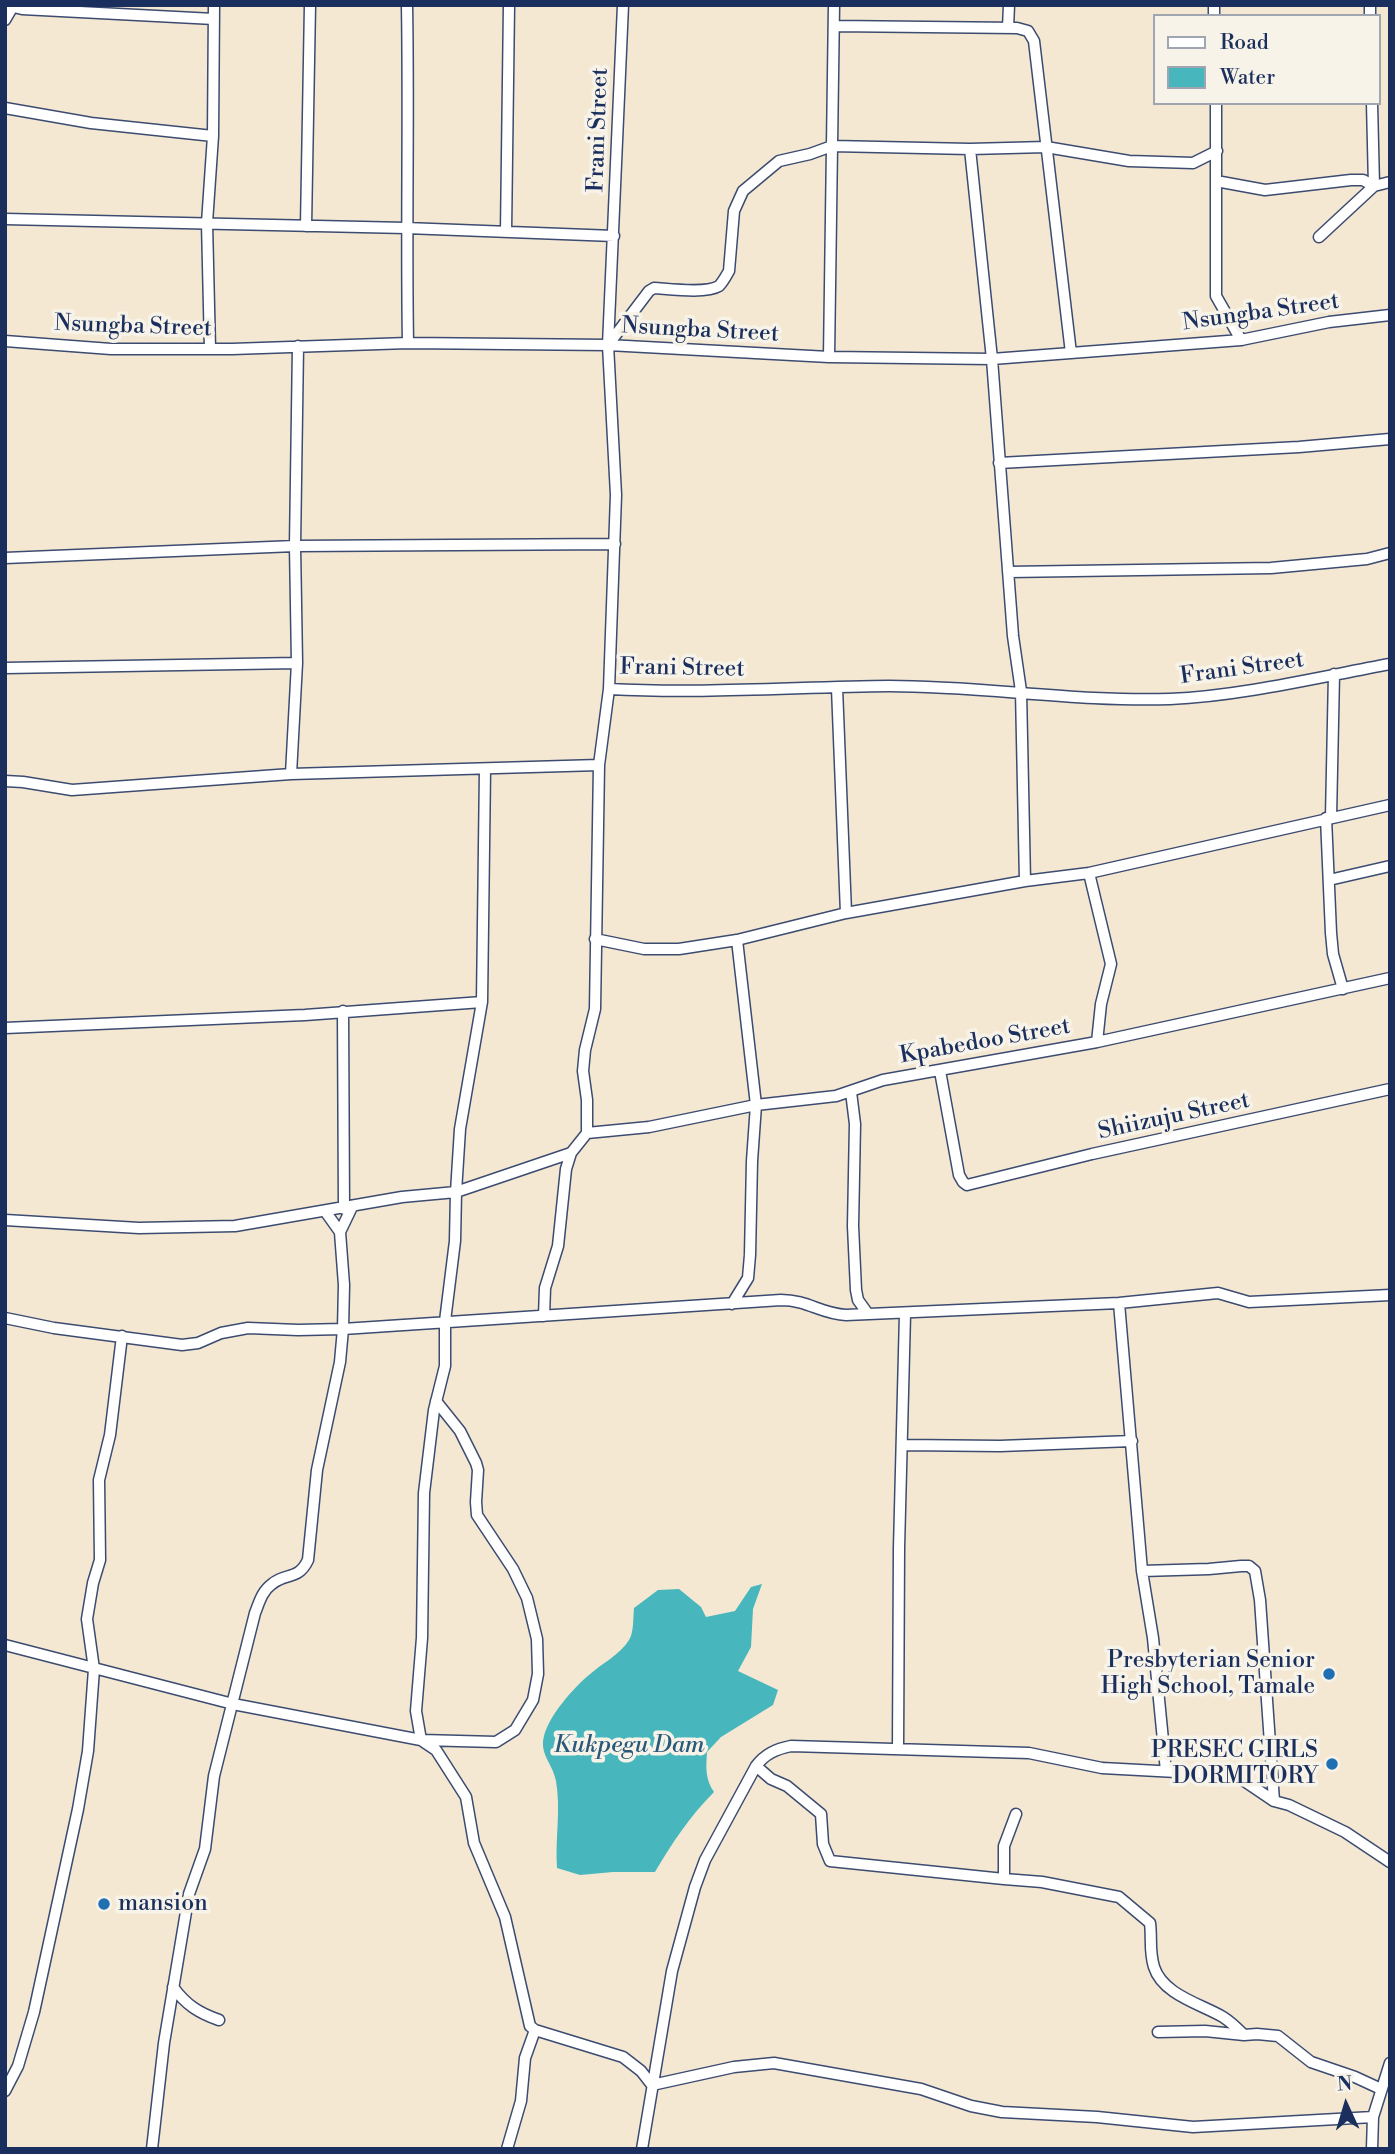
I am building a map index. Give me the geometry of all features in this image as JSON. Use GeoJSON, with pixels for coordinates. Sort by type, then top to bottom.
{"type":"FeatureCollection","features":[{"type":"Feature","properties":{"kind":"street"},"geometry":{"type":"LineString","coordinates":[[211,349],[206,223],[213,136],[214,5]]}},
{"type":"Feature","properties":{"kind":"street"},"geometry":{"type":"LineString","coordinates":[[306,226],[310,5]]}},
{"type":"Feature","properties":{"kind":"street"},"geometry":{"type":"LineString","coordinates":[[407,5],[408,343]]}},
{"type":"Feature","properties":{"kind":"street"},"geometry":{"type":"LineString","coordinates":[[506,232],[509,5]]}},
{"type":"Feature","properties":{"kind":"street","name":"Frani Street"},"geometry":{"type":"LineString","coordinates":[[622,5],[608,345],[616,495],[609,689],[890,686],[1172,699],[1254,689],[1390,664]]}},
{"type":"Feature","properties":{"kind":"street"},"geometry":{"type":"LineString","coordinates":[[829,357],[834,5]]}},
{"type":"Feature","properties":{"kind":"street"},"geometry":{"type":"LineString","coordinates":[[1008,28],[1009,5]]}},
{"type":"Feature","properties":{"kind":"street"},"geometry":{"type":"LineString","coordinates":[[5,20],[9,6],[214,19]]}},
{"type":"Feature","properties":{"kind":"street"},"geometry":{"type":"LineString","coordinates":[[835,26],[1008,28],[1028,31],[1034,41],[1071,353]]}},
{"type":"Feature","properties":{"kind":"street"},"geometry":{"type":"LineString","coordinates":[[1216,105],[1216,296],[1241,340]]}},
{"type":"Feature","properties":{"kind":"street"},"geometry":{"type":"LineString","coordinates":[[1372,105],[1374,186]]}},
{"type":"Feature","properties":{"kind":"street"},"geometry":{"type":"LineString","coordinates":[[5,108],[91,123],[213,136]]}},
{"type":"Feature","properties":{"kind":"street"},"geometry":{"type":"LineString","coordinates":[[608,345],[654,288],[704,290],[718,287],[729,271],[734,211],[743,191],[779,160],[810,154],[832,146],[970,149],[1046,147],[1129,161],[1193,163],[1217,151]]}},
{"type":"Feature","properties":{"kind":"street"},"geometry":{"type":"LineString","coordinates":[[970,149],[992,359],[1013,636],[1021,691],[1025,881]]}},
{"type":"Feature","properties":{"kind":"street"},"geometry":{"type":"LineString","coordinates":[[1216,181],[1265,190],[1357,180],[1374,186]]}},
{"type":"Feature","properties":{"kind":"street"},"geometry":{"type":"LineString","coordinates":[[1319,237],[1374,186],[1390,181]]}},
{"type":"Feature","properties":{"kind":"street"},"geometry":{"type":"LineString","coordinates":[[5,219],[406,228],[614,236]]}},
{"type":"Feature","properties":{"kind":"street","name":"Nsungba Street"},"geometry":{"type":"LineString","coordinates":[[5,341],[99,348],[211,349],[408,343],[608,345],[829,357],[992,359],[1241,340],[1329,322],[1390,315]]}},
{"type":"Feature","properties":{"kind":"street"},"geometry":{"type":"LineString","coordinates":[[291,774],[297,663],[295,546],[298,346]]}},
{"type":"Feature","properties":{"kind":"street"},"geometry":{"type":"LineString","coordinates":[[999,463],[1299,447],[1390,439]]}},
{"type":"Feature","properties":{"kind":"street"},"geometry":{"type":"LineString","coordinates":[[5,558],[295,546],[615,544]]}},
{"type":"Feature","properties":{"kind":"street"},"geometry":{"type":"LineString","coordinates":[[1008,572],[1271,568],[1367,559],[1390,553]]}},
{"type":"Feature","properties":{"kind":"street"},"geometry":{"type":"LineString","coordinates":[[5,668],[297,663]]}},
{"type":"Feature","properties":{"kind":"street"},"geometry":{"type":"LineString","coordinates":[[1334,674],[1328,818],[1329,880],[1333,954],[1343,989]]}},
{"type":"Feature","properties":{"kind":"street"},"geometry":{"type":"LineString","coordinates":[[837,688],[846,913]]}},
{"type":"Feature","properties":{"kind":"street"},"geometry":{"type":"LineString","coordinates":[[544,1317],[545,1288],[556,1256],[563,1185],[572,1153],[587,1133],[583,1070],[595,1009],[599,765],[609,689]]}},
{"type":"Feature","properties":{"kind":"street"},"geometry":{"type":"LineString","coordinates":[[5,782],[23,782],[72,790],[291,774],[599,765]]}},
{"type":"Feature","properties":{"kind":"street"},"geometry":{"type":"LineString","coordinates":[[485,769],[482,1002],[479,1034],[460,1129],[455,1241],[445,1321],[445,1366],[436,1401],[424,1493],[422,1638],[416,1711],[421,1740],[436,1750],[468,1802],[474,1843],[505,1917],[527,2020],[535,2030],[623,2057],[653,2085]]}},
{"type":"Feature","properties":{"kind":"street"},"geometry":{"type":"LineString","coordinates":[[595,939],[644,949],[679,949],[737,940],[846,913],[1025,881],[1089,873],[1390,805]]}},
{"type":"Feature","properties":{"kind":"street"},"geometry":{"type":"LineString","coordinates":[[1329,880],[1390,866]]}},
{"type":"Feature","properties":{"kind":"street"},"geometry":{"type":"LineString","coordinates":[[1089,873],[1111,964],[1101,1004],[1097,1042]]}},
{"type":"Feature","properties":{"kind":"street"},"geometry":{"type":"LineString","coordinates":[[732,1304],[748,1278],[752,1161],[756,1125],[737,940]]}},
{"type":"Feature","properties":{"kind":"street","name":"Kpabedoo Street"},"geometry":{"type":"LineString","coordinates":[[587,1133],[658,1126],[756,1105],[825,1098],[883,1080],[1097,1042],[1390,978]]}},
{"type":"Feature","properties":{"kind":"street"},"geometry":{"type":"LineString","coordinates":[[5,1028],[146,1023],[482,1002]]}},
{"type":"Feature","properties":{"kind":"street"},"geometry":{"type":"LineString","coordinates":[[152,2149],[164,2043],[189,1894],[205,1849],[214,1776],[259,1601],[271,1584],[297,1574],[308,1560],[317,1470],[340,1362],[343,1329],[344,1285],[340,1232],[348,1208],[343,1011]]}},
{"type":"Feature","properties":{"kind":"street","name":"Shiizuju Street"},"geometry":{"type":"LineString","coordinates":[[940,1071],[959,1175],[967,1185],[1092,1154],[1390,1089]]}},
{"type":"Feature","properties":{"kind":"street"},"geometry":{"type":"LineString","coordinates":[[851,1092],[855,1124],[853,1226],[856,1290],[868,1314]]}},
{"type":"Feature","properties":{"kind":"street"},"geometry":{"type":"LineString","coordinates":[[5,1220],[139,1228],[235,1226],[402,1198],[456,1192],[572,1153]]}},
{"type":"Feature","properties":{"kind":"street"},"geometry":{"type":"LineString","coordinates":[[325,1211],[340,1232]]}},
{"type":"Feature","properties":{"kind":"street"},"geometry":{"type":"LineString","coordinates":[[5,1318],[54,1328],[182,1345],[198,1343],[221,1333],[240,1329],[343,1329],[792,1300],[811,1304],[836,1315],[1119,1303],[1218,1293],[1249,1302],[1390,1295]]}},
{"type":"Feature","properties":{"kind":"street"},"geometry":{"type":"LineString","coordinates":[[1119,1303],[1142,1571],[1154,1649],[1166,1771]]}},
{"type":"Feature","properties":{"kind":"street"},"geometry":{"type":"LineString","coordinates":[[898,1749],[905,1314]]}},
{"type":"Feature","properties":{"kind":"street"},"geometry":{"type":"LineString","coordinates":[[5,2091],[18,2066],[34,2012],[88,1751],[94,1669],[86,1619],[100,1560],[99,1480],[110,1435],[122,1336]]}},
{"type":"Feature","properties":{"kind":"street"},"geometry":{"type":"LineString","coordinates":[[5,1645],[233,1704],[421,1740],[496,1742],[514,1730],[533,1700],[538,1674],[537,1639],[527,1598],[513,1569],[477,1514],[476,1463],[460,1431],[436,1401]]}},
{"type":"Feature","properties":{"kind":"street"},"geometry":{"type":"LineString","coordinates":[[903,1445],[1013,1446],[1132,1441]]}},
{"type":"Feature","properties":{"kind":"street"},"geometry":{"type":"LineString","coordinates":[[1142,1571],[1249,1566],[1255,1572],[1260,1600],[1274,1801]]}},
{"type":"Feature","properties":{"kind":"street"},"geometry":{"type":"LineString","coordinates":[[642,2149],[673,1971],[698,1880],[718,1835],[741,1798],[756,1766],[771,1752],[791,1746],[1029,1753],[1102,1768],[1240,1779],[1274,1801],[1289,1805],[1345,1832],[1390,1862]]}},
{"type":"Feature","properties":{"kind":"street"},"geometry":{"type":"LineString","coordinates":[[756,1766],[771,1779],[787,1786],[821,1814],[822,1844],[830,1861],[1042,1882],[1119,1897],[1150,1923],[1152,1935],[1149,1947],[1155,1971],[1175,1994],[1198,2003],[1227,2020],[1244,2035]]}},
{"type":"Feature","properties":{"kind":"street"},"geometry":{"type":"LineString","coordinates":[[1004,1879],[1004,1846],[1016,1814]]}},
{"type":"Feature","properties":{"kind":"street"},"geometry":{"type":"LineString","coordinates":[[173,1987],[182,2000],[194,2010],[219,2020]]}},
{"type":"Feature","properties":{"kind":"street"},"geometry":{"type":"LineString","coordinates":[[507,2149],[521,2101],[525,2058],[535,2030]]}},
{"type":"Feature","properties":{"kind":"street"},"geometry":{"type":"LineString","coordinates":[[1158,2032],[1205,2031],[1279,2036],[1311,2062],[1343,2072],[1381,2089]]}},
{"type":"Feature","properties":{"kind":"street"},"geometry":{"type":"LineString","coordinates":[[653,2085],[734,2067],[774,2063],[921,2089],[971,2106],[1002,2112],[1097,2117],[1193,2127],[1373,2117]]}},
{"type":"Feature","properties":{"kind":"street"},"geometry":{"type":"LineString","coordinates":[[1372,2149],[1373,2117],[1390,2063]]}},
{"type":"Feature","properties":{"kind":"water","name":"Kukpegu Dam"},"geometry":{"type":"Polygon","coordinates":[[[762,1584],[753,1609],[751,1647],[738,1671],[778,1690],[773,1705],[721,1737],[707,1752],[706,1768],[714,1792],[682,1830],[655,1872],[580,1875],[557,1868],[557,1792],[554,1775],[543,1748],[544,1736],[556,1711],[583,1681],[625,1645],[632,1633],[634,1608],[658,1590],[679,1589],[701,1607],[706,1617],[735,1611],[751,1587],[762,1584]]]}},
{"type":"Feature","properties":{"kind":"place","name":"Presbyterian Senior High School, Tamale"},"geometry":{"type":"Point","coordinates":[1329,1674]}},
{"type":"Feature","properties":{"kind":"place","name":"PRESEC GIRLS DORMITORY"},"geometry":{"type":"Point","coordinates":[1332,1764]}},
{"type":"Feature","properties":{"kind":"place","name":"mansion"},"geometry":{"type":"Point","coordinates":[104,1904]}}]}
